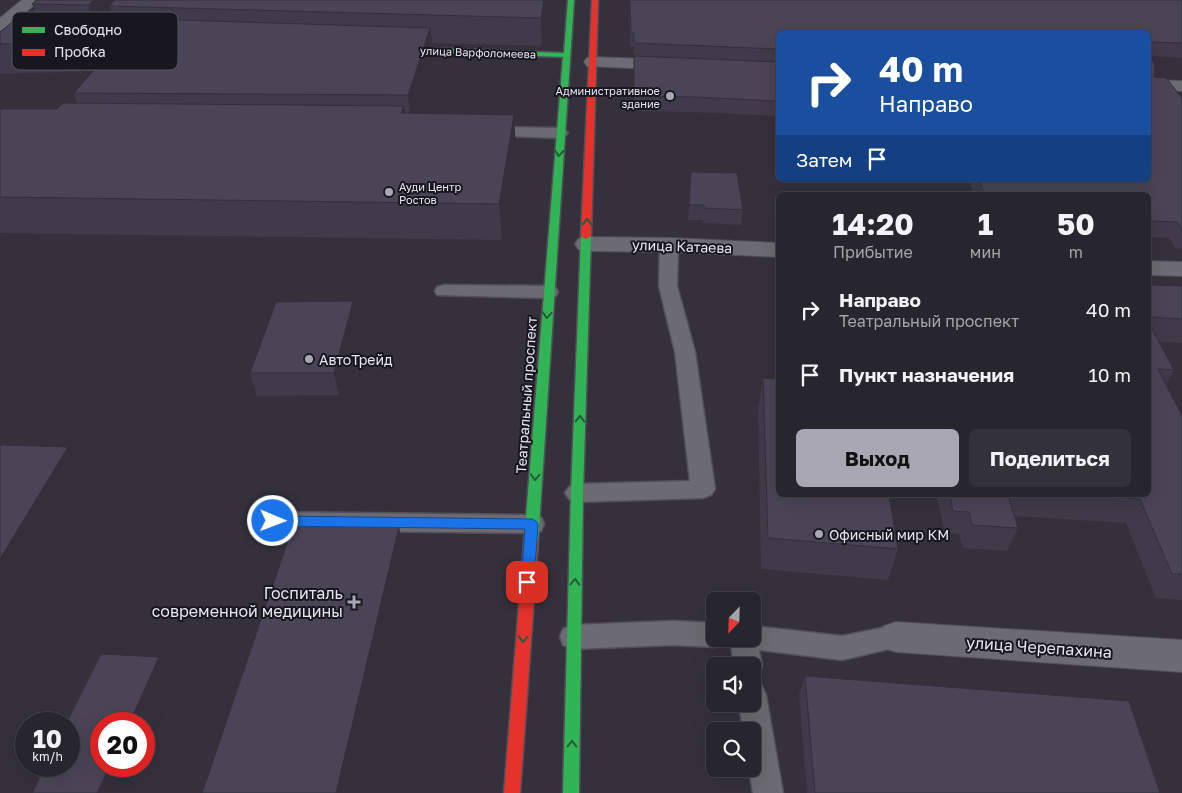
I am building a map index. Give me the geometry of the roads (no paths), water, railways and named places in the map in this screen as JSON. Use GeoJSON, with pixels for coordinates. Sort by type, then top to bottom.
{"type":"FeatureCollection","features":[{"type":"Feature","properties":{"kind":"main road","name":"Театральный проспект"},"geometry":{"type":"LineString","coordinates":[[512,793],[571,0]]}},
{"type":"Feature","properties":{"kind":"main road"},"geometry":{"type":"LineString","coordinates":[[571,793],[577,493],[595,0]]}},
{"type":"Feature","properties":{"kind":"main road","name":"улица Варфоломеева"},"geometry":{"type":"LineString","coordinates":[[388,49],[566,55]]}},
{"type":"Feature","properties":{"kind":"street"},"geometry":{"type":"LineString","coordinates":[[21,12],[32,0]]}},
{"type":"Feature","properties":{"kind":"street"},"geometry":{"type":"LineString","coordinates":[[3,33],[12,23]]}},
{"type":"Feature","properties":{"kind":"street"},"geometry":{"type":"LineString","coordinates":[[593,62],[689,66]]}},
{"type":"Feature","properties":{"kind":"street"},"geometry":{"type":"LineString","coordinates":[[1151,85],[1182,86]]}},
{"type":"Feature","properties":{"kind":"street","name":"улица Катаева"},"geometry":{"type":"LineString","coordinates":[[586,244],[669,245],[776,250]]}},
{"type":"Feature","properties":{"kind":"street"},"geometry":{"type":"LineString","coordinates":[[1151,268],[1182,269]]}},
{"type":"Feature","properties":{"kind":"street","name":"улица Черепахина"},"geometry":{"type":"LineString","coordinates":[[896,637],[1182,656]]}},
{"type":"Feature","properties":{"kind":"lane"},"geometry":{"type":"LineString","coordinates":[[474,132],[560,133]]}},
{"type":"Feature","properties":{"kind":"lane"},"geometry":{"type":"LineString","coordinates":[[577,493],[703,490],[685,352],[668,286],[669,245]]}},
{"type":"Feature","properties":{"kind":"lane"},"geometry":{"type":"LineString","coordinates":[[444,291],[549,292]]}},
{"type":"Feature","properties":{"kind":"lane"},"geometry":{"type":"LineString","coordinates":[[273,521],[532,524]]}},
{"type":"Feature","properties":{"kind":"lane"},"geometry":{"type":"LineString","coordinates":[[573,637],[673,633],[706,635]]}},
{"type":"Feature","properties":{"kind":"lane"},"geometry":{"type":"LineString","coordinates":[[761,639],[842,648],[896,637]]}},
{"type":"Feature","properties":{"kind":"lane"},"geometry":{"type":"LineString","coordinates":[[755,712],[768,793]]}},
{"type":"Feature","properties":{"kind":"place","name":"Административное здание"},"geometry":{"type":"Point","coordinates":[670,96]}},
{"type":"Feature","properties":{"kind":"place","name":"Ауди Центр Ростов"},"geometry":{"type":"Point","coordinates":[389,192]}},
{"type":"Feature","properties":{"kind":"place","name":"АвтоТрейд"},"geometry":{"type":"Point","coordinates":[309,359]}},
{"type":"Feature","properties":{"kind":"place","name":"Офисный мир КМ"},"geometry":{"type":"Point","coordinates":[819,534]}},
{"type":"Feature","properties":{"kind":"place","name":"Госпиталь современной медицины"},"geometry":{"type":"Point","coordinates":[354,602]}}]}
